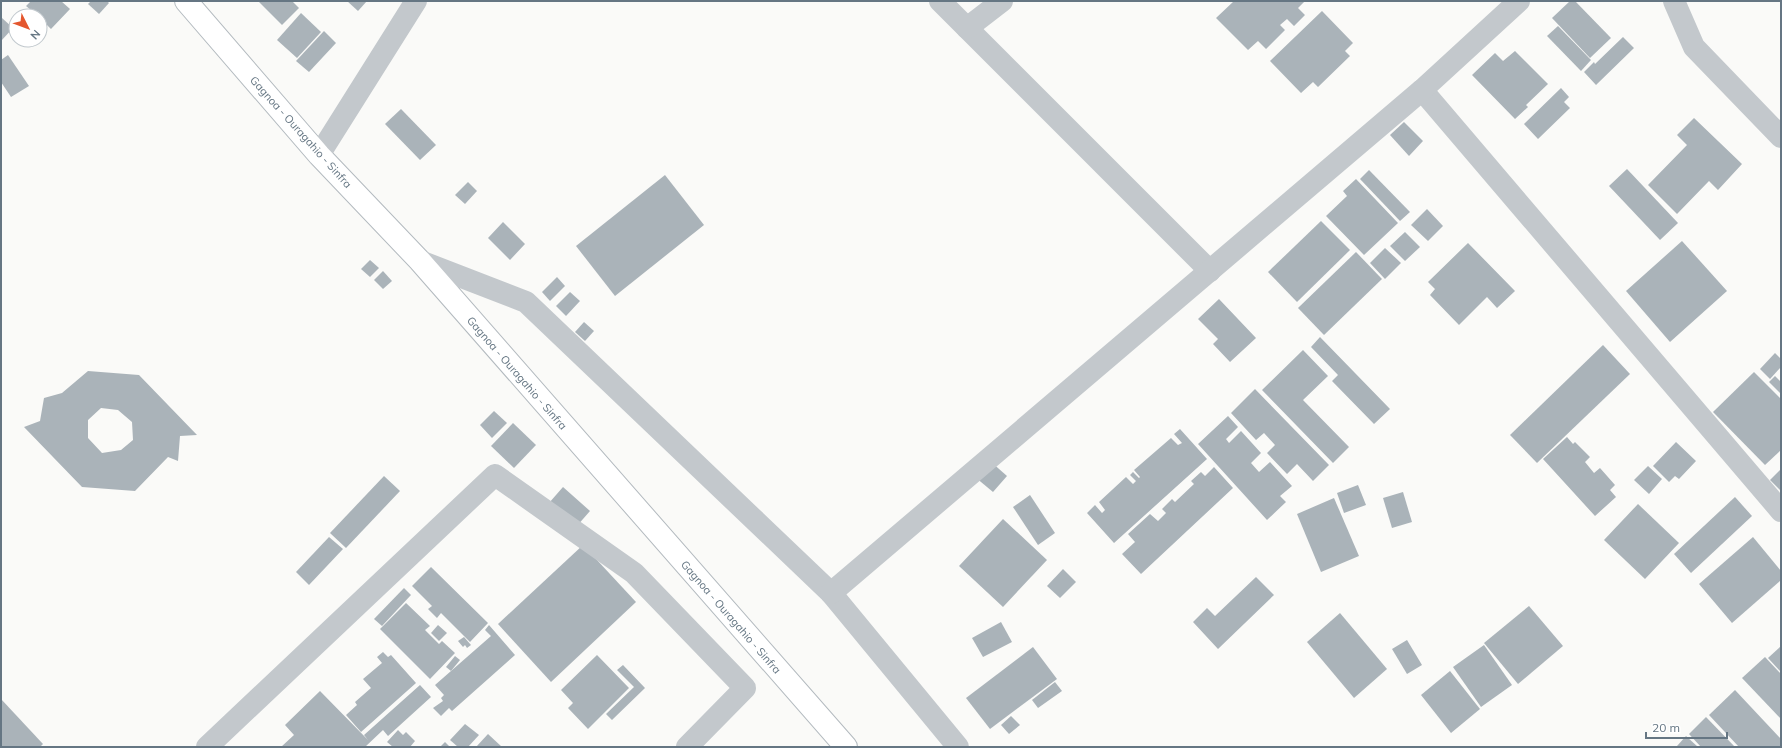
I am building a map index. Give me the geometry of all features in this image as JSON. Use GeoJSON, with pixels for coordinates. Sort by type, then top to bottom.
{"type":"FeatureCollection","features":[{"type":"Feature","properties":{"kind":"main road","name":"Gagnoa - Ouragahio - Sinfra"},"geometry":{"type":"LineString","coordinates":[[186,1],[319,155],[420,261],[846,747]]}},
{"type":"Feature","properties":{"kind":"street"},"geometry":{"type":"LineString","coordinates":[[319,155],[416,1]]}},
{"type":"Feature","properties":{"kind":"street"},"geometry":{"type":"LineString","coordinates":[[940,1],[1210,271]]}},
{"type":"Feature","properties":{"kind":"street"},"geometry":{"type":"LineString","coordinates":[[967,28],[1002,1]]}},
{"type":"Feature","properties":{"kind":"street"},"geometry":{"type":"LineString","coordinates":[[831,594],[1422,90],[1518,1]]}},
{"type":"Feature","properties":{"kind":"street"},"geometry":{"type":"LineString","coordinates":[[1674,1],[1694,47],[1781,137]]}},
{"type":"Feature","properties":{"kind":"street"},"geometry":{"type":"LineString","coordinates":[[1422,90],[1781,511]]}},
{"type":"Feature","properties":{"kind":"street"},"geometry":{"type":"LineString","coordinates":[[420,261],[526,302],[831,594],[958,747]]}},
{"type":"Feature","properties":{"kind":"street"},"geometry":{"type":"LineString","coordinates":[[207,747],[495,475],[634,573],[745,688],[687,747]]}},
{"type":"Feature","properties":{"kind":"building"},"geometry":{"type":"Polygon","coordinates":[[[31,1],[61,1],[70,9],[51,29],[48,26],[48,8],[28,8],[26,6],[31,1]]]}},
{"type":"Feature","properties":{"kind":"building"},"geometry":{"type":"Polygon","coordinates":[[[91,1],[107,1],[109,3],[99,14],[88,4],[91,1]]]}},
{"type":"Feature","properties":{"kind":"building"},"geometry":{"type":"Polygon","coordinates":[[[258,1],[292,1],[299,8],[282,25],[258,1]]]}},
{"type":"Feature","properties":{"kind":"building"},"geometry":{"type":"Polygon","coordinates":[[[347,1],[367,1],[358,11],[347,1]]]}},
{"type":"Feature","properties":{"kind":"building"},"geometry":{"type":"Polygon","coordinates":[[[1234,1],[1305,1],[1298,8],[1305,15],[1294,26],[1287,19],[1280,25],[1285,30],[1266,49],[1258,41],[1248,50],[1216,18],[1234,1]]]}},
{"type":"Feature","properties":{"kind":"building"},"geometry":{"type":"Polygon","coordinates":[[[1570,1],[1575,1],[1611,38],[1590,58],[1552,18],[1570,1]]]}},
{"type":"Feature","properties":{"kind":"building"},"geometry":{"type":"Polygon","coordinates":[[[1322,11],[1353,43],[1345,51],[1350,56],[1318,87],[1313,82],[1301,93],[1270,61],[1322,11]]]}},
{"type":"Feature","properties":{"kind":"building"},"geometry":{"type":"Polygon","coordinates":[[[301,13],[321,32],[297,58],[277,40],[301,13]]]}},
{"type":"Feature","properties":{"kind":"building"},"geometry":{"type":"Polygon","coordinates":[[[2,18],[8,23],[8,33],[1,41],[2,18]]]}},
{"type":"Feature","properties":{"kind":"building"},"geometry":{"type":"Polygon","coordinates":[[[1558,26],[1591,60],[1581,71],[1547,36],[1558,26]]]}},
{"type":"Feature","properties":{"kind":"building"},"geometry":{"type":"Polygon","coordinates":[[[324,31],[336,43],[309,72],[296,61],[324,31]]]}},
{"type":"Feature","properties":{"kind":"building"},"geometry":{"type":"Polygon","coordinates":[[[1623,37],[1634,48],[1596,85],[1584,72],[1594,62],[1595,64],[1623,37]]]}},
{"type":"Feature","properties":{"kind":"building"},"geometry":{"type":"Polygon","coordinates":[[[1515,51],[1548,84],[1526,105],[1528,107],[1515,119],[1472,75],[1495,53],[1503,61],[1515,51]]]}},
{"type":"Feature","properties":{"kind":"building"},"geometry":{"type":"Polygon","coordinates":[[[8,55],[29,86],[11,97],[1,82],[1,60],[8,55]]]}},
{"type":"Feature","properties":{"kind":"building"},"geometry":{"type":"Polygon","coordinates":[[[1561,88],[1569,97],[1564,102],[1570,108],[1538,139],[1524,124],[1561,88]]]}},
{"type":"Feature","properties":{"kind":"building"},"geometry":{"type":"Polygon","coordinates":[[[401,109],[436,145],[420,160],[385,124],[401,109]]]}},
{"type":"Feature","properties":{"kind":"building"},"geometry":{"type":"Polygon","coordinates":[[[1694,118],[1742,164],[1718,190],[1709,181],[1677,214],[1648,185],[1687,145],[1677,135],[1694,118]]]}},
{"type":"Feature","properties":{"kind":"building"},"geometry":{"type":"Polygon","coordinates":[[[1404,122],[1423,141],[1409,156],[1390,135],[1404,122]]]}},
{"type":"Feature","properties":{"kind":"building"},"geometry":{"type":"Polygon","coordinates":[[[1627,169],[1678,223],[1660,240],[1609,186],[1627,169]]]}},
{"type":"Feature","properties":{"kind":"building"},"geometry":{"type":"Polygon","coordinates":[[[1369,170],[1410,212],[1400,221],[1360,179],[1369,170]]]}},
{"type":"Feature","properties":{"kind":"building"},"geometry":{"type":"Polygon","coordinates":[[[665,175],[704,225],[615,296],[576,246],[665,175]]]}},
{"type":"Feature","properties":{"kind":"building"},"geometry":{"type":"Polygon","coordinates":[[[1356,179],[1398,223],[1364,255],[1326,216],[1347,196],[1343,191],[1356,179]]]}},
{"type":"Feature","properties":{"kind":"building"},"geometry":{"type":"Polygon","coordinates":[[[468,182],[477,191],[465,204],[455,195],[468,182]]]}},
{"type":"Feature","properties":{"kind":"building"},"geometry":{"type":"Polygon","coordinates":[[[1427,209],[1443,226],[1428,241],[1411,225],[1427,209]]]}},
{"type":"Feature","properties":{"kind":"building"},"geometry":{"type":"Polygon","coordinates":[[[1321,221],[1350,250],[1297,302],[1268,272],[1321,221]]]}},
{"type":"Feature","properties":{"kind":"building"},"geometry":{"type":"Polygon","coordinates":[[[503,222],[525,244],[510,260],[488,238],[503,222]]]}},
{"type":"Feature","properties":{"kind":"building"},"geometry":{"type":"Polygon","coordinates":[[[1405,232],[1420,247],[1405,261],[1390,246],[1405,232]]]}},
{"type":"Feature","properties":{"kind":"building"},"geometry":{"type":"Polygon","coordinates":[[[1682,241],[1727,291],[1670,342],[1626,291],[1682,241]]]}},
{"type":"Feature","properties":{"kind":"building"},"geometry":{"type":"Polygon","coordinates":[[[1468,243],[1515,291],[1497,308],[1487,297],[1459,325],[1430,295],[1435,289],[1428,282],[1468,243]]]}},
{"type":"Feature","properties":{"kind":"building"},"geometry":{"type":"Polygon","coordinates":[[[1385,248],[1401,263],[1385,279],[1370,263],[1385,248]]]}},
{"type":"Feature","properties":{"kind":"building"},"geometry":{"type":"Polygon","coordinates":[[[1356,252],[1382,279],[1324,335],[1298,308],[1356,252]]]}},
{"type":"Feature","properties":{"kind":"building"},"geometry":{"type":"Polygon","coordinates":[[[370,260],[379,268],[370,277],[361,269],[370,260]]]}},
{"type":"Feature","properties":{"kind":"building"},"geometry":{"type":"Polygon","coordinates":[[[383,271],[392,281],[383,289],[374,280],[383,271]]]}},
{"type":"Feature","properties":{"kind":"building"},"geometry":{"type":"Polygon","coordinates":[[[557,277],[565,286],[550,301],[542,292],[557,277]]]}},
{"type":"Feature","properties":{"kind":"building"},"geometry":{"type":"Polygon","coordinates":[[[570,292],[580,301],[566,316],[556,306],[570,292]]]}},
{"type":"Feature","properties":{"kind":"building"},"geometry":{"type":"Polygon","coordinates":[[[1219,299],[1256,338],[1230,362],[1213,344],[1218,339],[1198,319],[1219,299]]]}},
{"type":"Feature","properties":{"kind":"building"},"geometry":{"type":"Polygon","coordinates":[[[584,322],[594,331],[585,341],[575,332],[584,322]]]}},
{"type":"Feature","properties":{"kind":"building"},"geometry":{"type":"Polygon","coordinates":[[[1320,337],[1390,409],[1374,424],[1332,381],[1338,375],[1311,347],[1320,337]]]}},
{"type":"Feature","properties":{"kind":"building"},"geometry":{"type":"Polygon","coordinates":[[[1603,345],[1630,374],[1537,463],[1510,435],[1603,345]]]}},
{"type":"Feature","properties":{"kind":"building"},"geometry":{"type":"Polygon","coordinates":[[[1303,350],[1328,376],[1303,400],[1349,447],[1333,463],[1262,390],[1303,350]]]}},
{"type":"Feature","properties":{"kind":"building"},"geometry":{"type":"Polygon","coordinates":[[[1775,353],[1781,359],[1781,367],[1770,379],[1760,369],[1775,353]]]}},
{"type":"Feature","properties":{"kind":"building"},"geometry":{"type":"Polygon","coordinates":[[[88,371],[139,375],[197,435],[180,436],[178,461],[168,457],[135,491],[82,487],[24,427],[40,421],[44,398],[62,393],[88,371]],[[101,408],[88,420],[88,438],[102,453],[121,450],[133,440],[132,422],[118,410],[101,408]]]}},
{"type":"Feature","properties":{"kind":"building"},"geometry":{"type":"Polygon","coordinates":[[[1754,372],[1781,399],[1781,450],[1765,465],[1713,412],[1754,372]]]}},
{"type":"Feature","properties":{"kind":"building"},"geometry":{"type":"Polygon","coordinates":[[[1775,376],[1781,382],[1781,394],[1769,382],[1775,376]]]}},
{"type":"Feature","properties":{"kind":"building"},"geometry":{"type":"Polygon","coordinates":[[[1255,389],[1329,465],[1313,481],[1297,464],[1287,474],[1267,453],[1275,445],[1264,433],[1256,440],[1231,413],[1255,389]]]}},
{"type":"Feature","properties":{"kind":"building"},"geometry":{"type":"Polygon","coordinates":[[[494,411],[507,423],[492,438],[480,425],[494,411]]]}},
{"type":"Feature","properties":{"kind":"building"},"geometry":{"type":"Polygon","coordinates":[[[1228,416],[1238,427],[1226,439],[1229,443],[1241,431],[1261,453],[1251,463],[1259,472],[1270,462],[1292,486],[1280,496],[1286,502],[1267,520],[1198,444],[1228,416]]]}},
{"type":"Feature","properties":{"kind":"building"},"geometry":{"type":"Polygon","coordinates":[[[513,423],[536,445],[514,468],[491,446],[513,423]]]}},
{"type":"Feature","properties":{"kind":"building"},"geometry":{"type":"Polygon","coordinates":[[[1180,429],[1207,459],[1114,543],[1087,513],[1095,505],[1102,513],[1105,510],[1099,502],[1126,477],[1133,484],[1136,481],[1130,475],[1133,472],[1139,478],[1140,477],[1134,470],[1171,438],[1178,445],[1182,443],[1174,434],[1180,429]]]}},
{"type":"Feature","properties":{"kind":"building"},"geometry":{"type":"Polygon","coordinates":[[[1567,437],[1573,444],[1575,442],[1590,457],[1585,462],[1594,473],[1600,468],[1615,485],[1610,490],[1616,497],[1595,516],[1543,459],[1567,437]]]}},
{"type":"Feature","properties":{"kind":"building"},"geometry":{"type":"Polygon","coordinates":[[[1676,442],[1696,461],[1679,479],[1675,476],[1669,482],[1653,466],[1676,442]]]}},
{"type":"Feature","properties":{"kind":"building"},"geometry":{"type":"Polygon","coordinates":[[[990,461],[1007,476],[993,492],[975,477],[990,461]]]}},
{"type":"Feature","properties":{"kind":"building"},"geometry":{"type":"Polygon","coordinates":[[[1648,466],[1662,479],[1649,494],[1634,480],[1648,466]]]}},
{"type":"Feature","properties":{"kind":"building"},"geometry":{"type":"Polygon","coordinates":[[[1214,467],[1233,488],[1141,574],[1122,554],[1135,542],[1128,534],[1150,514],[1158,521],[1166,513],[1162,509],[1172,499],[1175,502],[1194,484],[1191,481],[1201,472],[1205,476],[1214,467]]]}},
{"type":"Feature","properties":{"kind":"building"},"geometry":{"type":"Polygon","coordinates":[[[1781,469],[1781,491],[1770,480],[1781,469]]]}},
{"type":"Feature","properties":{"kind":"building"},"geometry":{"type":"Polygon","coordinates":[[[384,476],[400,491],[346,548],[330,533],[384,476]]]}},
{"type":"Feature","properties":{"kind":"building"},"geometry":{"type":"Polygon","coordinates":[[[1358,485],[1366,505],[1344,513],[1337,493],[1358,485]]]}},
{"type":"Feature","properties":{"kind":"building"},"geometry":{"type":"Polygon","coordinates":[[[563,487],[590,511],[576,527],[549,503],[563,487]]]}},
{"type":"Feature","properties":{"kind":"building"},"geometry":{"type":"Polygon","coordinates":[[[1403,492],[1412,522],[1392,528],[1383,498],[1403,492]]]}},
{"type":"Feature","properties":{"kind":"building"},"geometry":{"type":"Polygon","coordinates":[[[1030,495],[1055,533],[1038,545],[1013,507],[1030,495]]]}},
{"type":"Feature","properties":{"kind":"building"},"geometry":{"type":"Polygon","coordinates":[[[1735,497],[1752,516],[1691,573],[1674,554],[1735,497]]]}},
{"type":"Feature","properties":{"kind":"building"},"geometry":{"type":"Polygon","coordinates":[[[1334,498],[1359,556],[1321,572],[1297,514],[1334,498]]]}},
{"type":"Feature","properties":{"kind":"building"},"geometry":{"type":"Polygon","coordinates":[[[1638,504],[1679,543],[1645,579],[1604,540],[1638,504]]]}},
{"type":"Feature","properties":{"kind":"building"},"geometry":{"type":"Polygon","coordinates":[[[1003,519],[1047,560],[1003,607],[959,566],[1003,519]]]}},
{"type":"Feature","properties":{"kind":"building"},"geometry":{"type":"Polygon","coordinates":[[[329,537],[343,549],[309,585],[296,572],[329,537]]]}},
{"type":"Feature","properties":{"kind":"building"},"geometry":{"type":"Polygon","coordinates":[[[1753,537],[1781,571],[1781,580],[1732,623],[1699,584],[1753,537]]]}},
{"type":"Feature","properties":{"kind":"building"},"geometry":{"type":"Polygon","coordinates":[[[583,545],[636,602],[551,682],[498,624],[583,545]]]}},
{"type":"Feature","properties":{"kind":"building"},"geometry":{"type":"Polygon","coordinates":[[[431,567],[488,623],[470,642],[441,613],[437,618],[428,609],[432,606],[412,586],[431,567]]]}},
{"type":"Feature","properties":{"kind":"building"},"geometry":{"type":"Polygon","coordinates":[[[1063,569],[1076,582],[1060,598],[1047,586],[1063,569]]]}},
{"type":"Feature","properties":{"kind":"building"},"geometry":{"type":"Polygon","coordinates":[[[1256,577],[1274,595],[1218,649],[1193,622],[1207,608],[1215,616],[1256,577]]]}},
{"type":"Feature","properties":{"kind":"building"},"geometry":{"type":"Polygon","coordinates":[[[404,588],[411,595],[382,626],[374,619],[404,588]]]}},
{"type":"Feature","properties":{"kind":"building"},"geometry":{"type":"Polygon","coordinates":[[[406,603],[430,626],[425,630],[439,644],[442,641],[455,653],[430,679],[380,629],[406,603]]]}},
{"type":"Feature","properties":{"kind":"building"},"geometry":{"type":"Polygon","coordinates":[[[1529,606],[1563,646],[1518,684],[1484,643],[1529,606]]]}},
{"type":"Feature","properties":{"kind":"building"},"geometry":{"type":"Polygon","coordinates":[[[1340,613],[1387,669],[1354,698],[1307,642],[1340,613]]]}},
{"type":"Feature","properties":{"kind":"building"},"geometry":{"type":"Polygon","coordinates":[[[1001,622],[1012,642],[983,657],[972,638],[1001,622]]]}},
{"type":"Feature","properties":{"kind":"building"},"geometry":{"type":"Polygon","coordinates":[[[438,625],[447,633],[439,641],[431,633],[438,625]]]}},
{"type":"Feature","properties":{"kind":"building"},"geometry":{"type":"Polygon","coordinates":[[[489,625],[515,655],[452,711],[449,708],[441,716],[433,708],[443,701],[441,698],[444,695],[435,685],[491,636],[485,630],[489,625]]]}},
{"type":"Feature","properties":{"kind":"building"},"geometry":{"type":"Polygon","coordinates":[[[464,637],[471,645],[467,648],[465,645],[463,647],[458,641],[464,637]]]}},
{"type":"Feature","properties":{"kind":"building"},"geometry":{"type":"Polygon","coordinates":[[[1407,640],[1422,665],[1407,674],[1392,649],[1407,640]]]}},
{"type":"Feature","properties":{"kind":"building"},"geometry":{"type":"Polygon","coordinates":[[[1484,645],[1512,685],[1481,707],[1453,667],[1484,645]]]}},
{"type":"Feature","properties":{"kind":"building"},"geometry":{"type":"Polygon","coordinates":[[[1781,646],[1781,672],[1768,658],[1781,646]]]}},
{"type":"Feature","properties":{"kind":"building"},"geometry":{"type":"Polygon","coordinates":[[[1033,647],[1057,679],[990,729],[966,698],[1033,647]]]}},
{"type":"Feature","properties":{"kind":"building"},"geometry":{"type":"Polygon","coordinates":[[[383,652],[388,657],[391,655],[416,683],[361,732],[346,715],[357,705],[355,702],[371,688],[363,679],[382,663],[377,657],[383,652]]]}},
{"type":"Feature","properties":{"kind":"building"},"geometry":{"type":"Polygon","coordinates":[[[597,655],[629,688],[588,729],[568,708],[573,703],[561,690],[597,655]]]}},
{"type":"Feature","properties":{"kind":"building"},"geometry":{"type":"Polygon","coordinates":[[[455,656],[460,660],[451,671],[446,667],[455,656]]]}},
{"type":"Feature","properties":{"kind":"building"},"geometry":{"type":"Polygon","coordinates":[[[1765,657],[1781,674],[1781,719],[1742,678],[1765,657]]]}},
{"type":"Feature","properties":{"kind":"building"},"geometry":{"type":"Polygon","coordinates":[[[623,665],[645,688],[612,720],[606,714],[634,687],[617,670],[623,665]]]}},
{"type":"Feature","properties":{"kind":"building"},"geometry":{"type":"Polygon","coordinates":[[[1450,671],[1480,709],[1451,733],[1421,695],[1450,671]]]}},
{"type":"Feature","properties":{"kind":"building"},"geometry":{"type":"Polygon","coordinates":[[[1055,682],[1062,691],[1038,708],[1032,700],[1055,682]]]}},
{"type":"Feature","properties":{"kind":"building"},"geometry":{"type":"Polygon","coordinates":[[[420,685],[431,697],[388,736],[383,730],[365,747],[281,747],[294,735],[285,725],[320,691],[368,740],[364,735],[420,685]]]}},
{"type":"Feature","properties":{"kind":"building"},"geometry":{"type":"Polygon","coordinates":[[[1735,690],[1781,739],[1781,747],[1739,747],[1709,715],[1735,690]]]}},
{"type":"Feature","properties":{"kind":"building"},"geometry":{"type":"Polygon","coordinates":[[[1,699],[43,744],[40,747],[1,747],[1,699]]]}},
{"type":"Feature","properties":{"kind":"building"},"geometry":{"type":"Polygon","coordinates":[[[1011,716],[1020,725],[1009,734],[1001,725],[1011,716]]]}},
{"type":"Feature","properties":{"kind":"building"},"geometry":{"type":"Polygon","coordinates":[[[1706,717],[1735,747],[1701,747],[1689,734],[1706,717]]]}},
{"type":"Feature","properties":{"kind":"building"},"geometry":{"type":"Polygon","coordinates":[[[465,724],[479,735],[468,747],[458,747],[450,740],[465,724]]]}},
{"type":"Feature","properties":{"kind":"building"},"geometry":{"type":"Polygon","coordinates":[[[398,730],[403,735],[406,732],[415,741],[410,747],[393,747],[387,742],[398,730]]]}},
{"type":"Feature","properties":{"kind":"building"},"geometry":{"type":"Polygon","coordinates":[[[488,734],[502,747],[476,747],[488,734]]]}},
{"type":"Feature","properties":{"kind":"building"},"geometry":{"type":"Polygon","coordinates":[[[1686,736],[1698,747],[1678,747],[1677,746],[1686,736]]]}},
{"type":"Feature","properties":{"kind":"building"},"geometry":{"type":"Polygon","coordinates":[[[445,742],[450,747],[440,747],[445,742]]]}}]}
